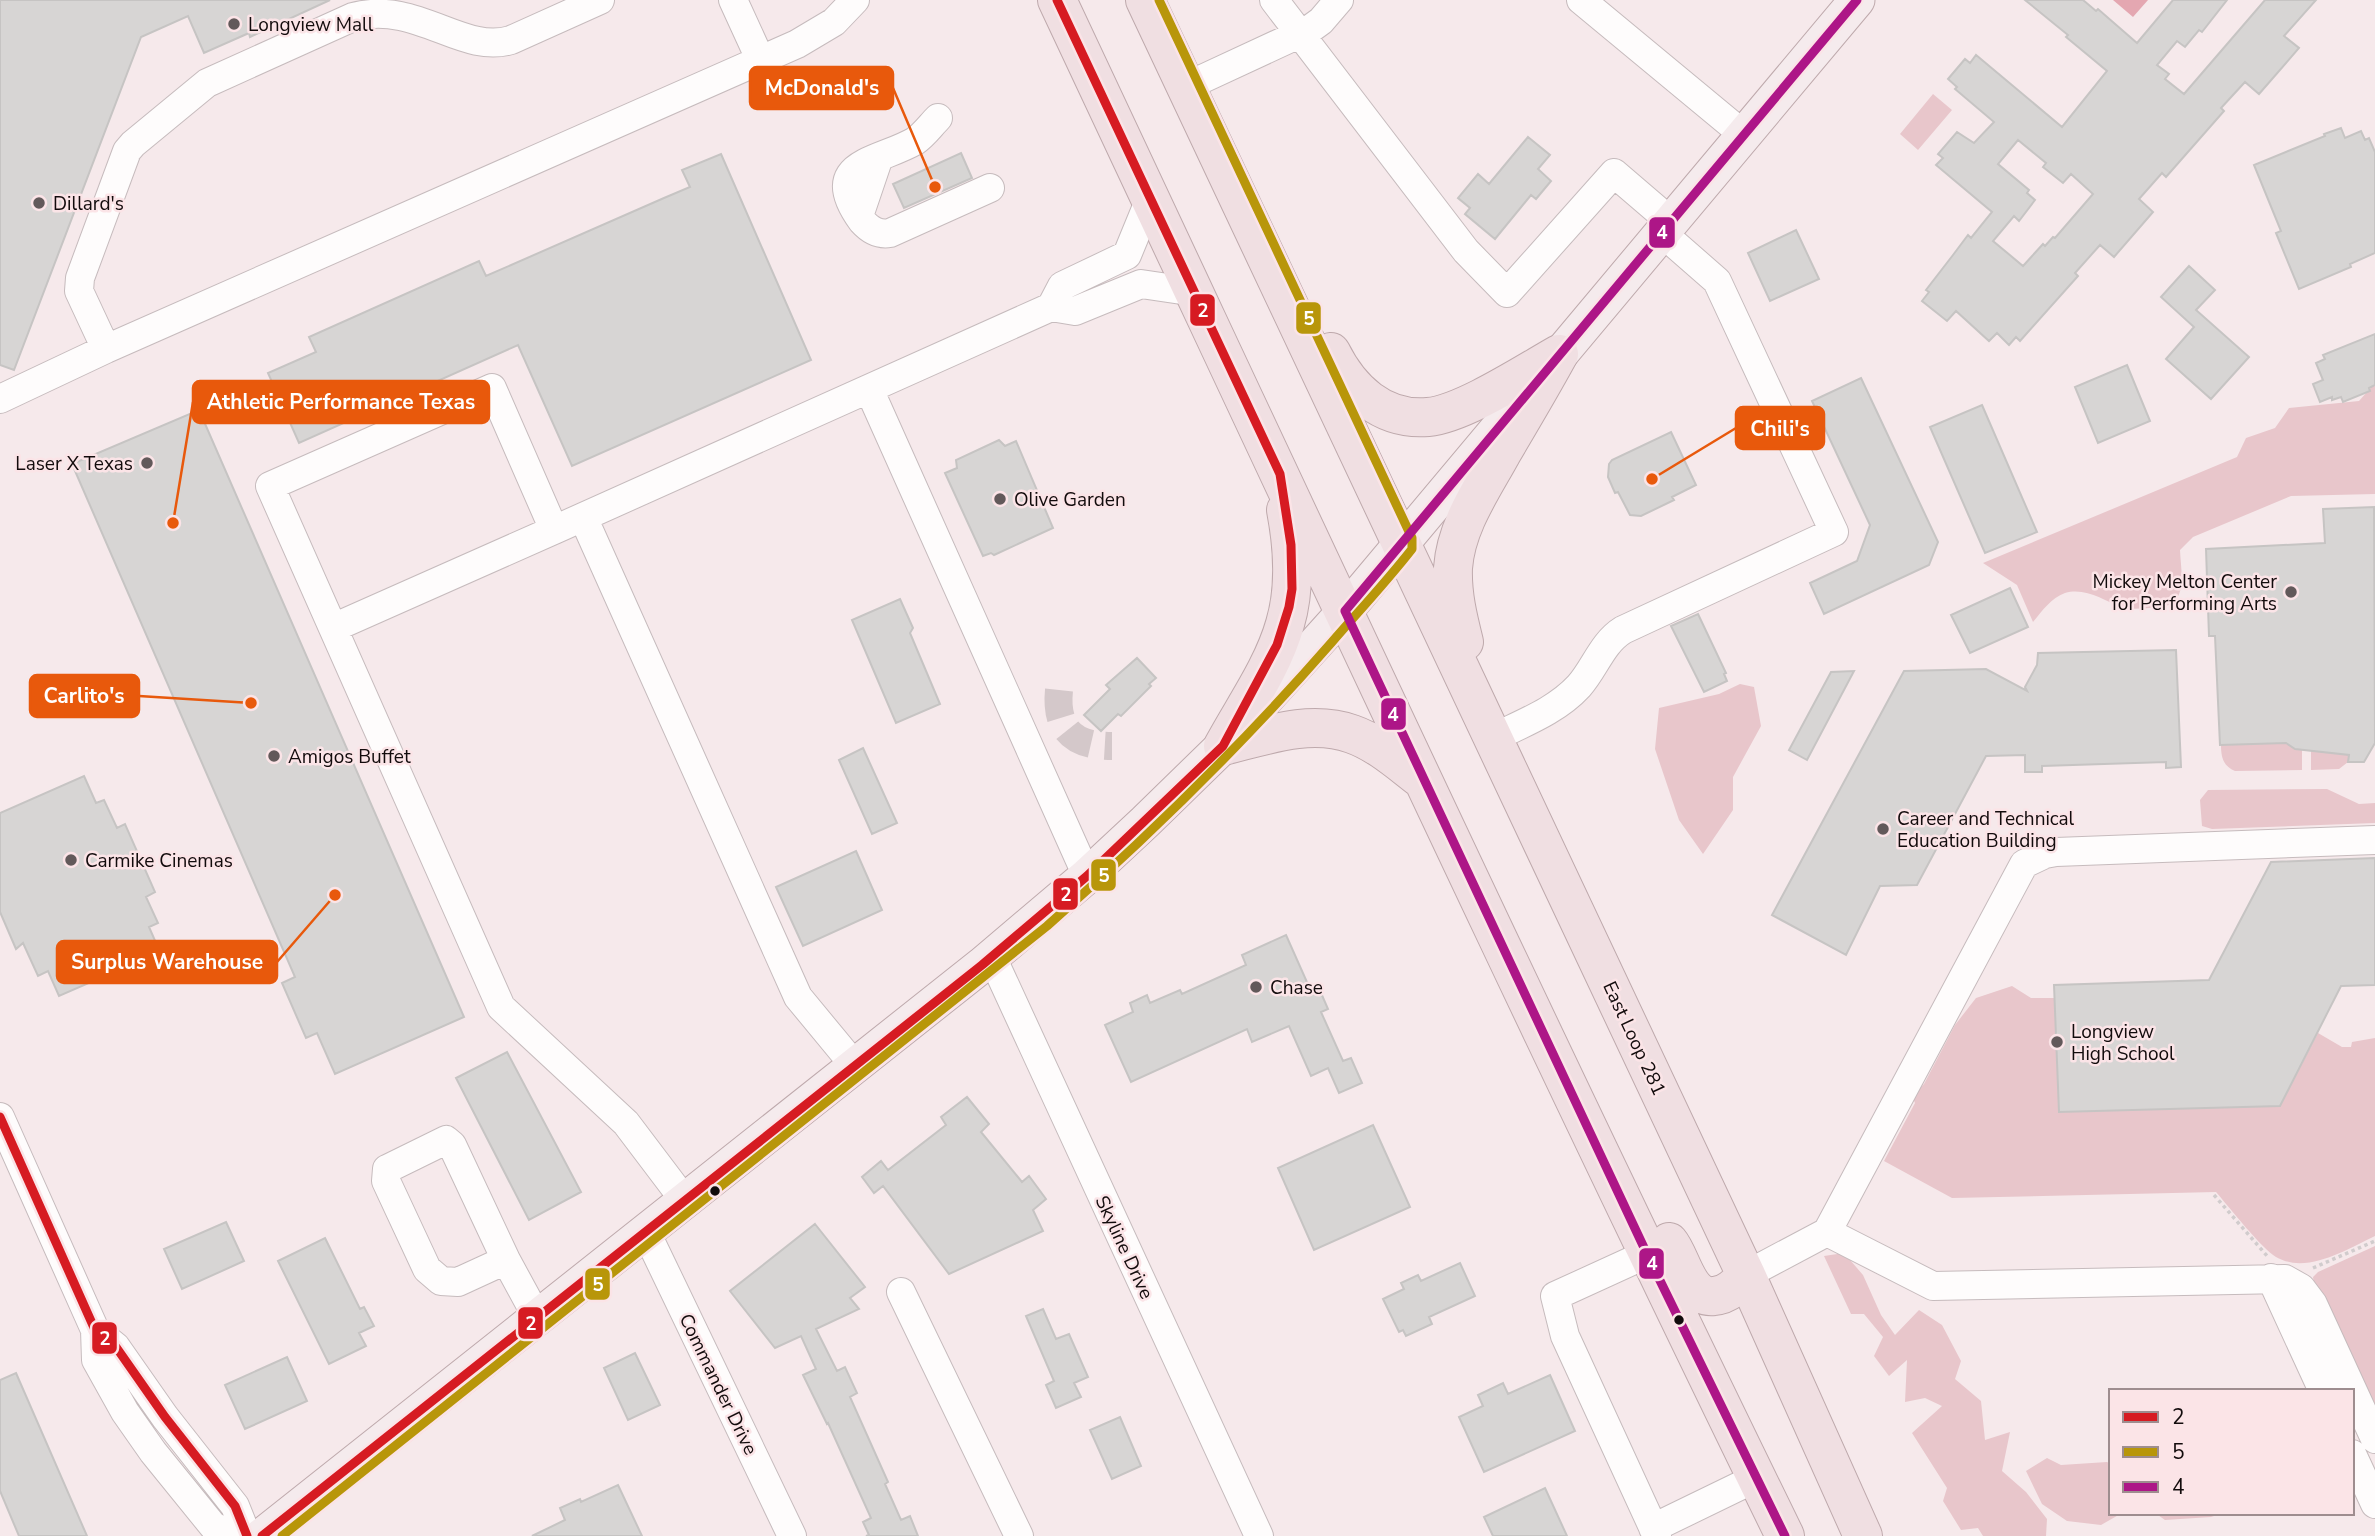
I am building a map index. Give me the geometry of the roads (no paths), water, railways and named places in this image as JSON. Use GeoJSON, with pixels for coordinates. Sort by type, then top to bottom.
{"type":"FeatureCollection","features":[{"type":"Feature","properties":{"kind":"highway"},"geometry":{"type":"LineString","coordinates":[[1057,0],[1647,1254],[1785,1536]]}},
{"type":"Feature","properties":{"kind":"highway"},"geometry":{"type":"LineString","coordinates":[[1145,0],[1269,265],[1317,323],[1347,381],[1374,404],[1401,415],[1427,417],[1452,411],[1559,354]]}},
{"type":"Feature","properties":{"kind":"highway","name":"East Loop 281"},"geometry":{"type":"LineString","coordinates":[[1269,265],[1746,1275],[1863,1536]]}},
{"type":"Feature","properties":{"kind":"highway"},"geometry":{"type":"LineString","coordinates":[[1487,725],[1455,605],[1455,554],[1475,502],[1559,354]]}},
{"type":"Feature","properties":{"kind":"highway"},"geometry":{"type":"LineString","coordinates":[[1223,746],[1278,645],[1289,607],[1292,555],[1279,474]]}},
{"type":"Feature","properties":{"kind":"highway"},"geometry":{"type":"LineString","coordinates":[[1223,746],[1291,729],[1337,730],[1368,741],[1423,781]]}},
{"type":"Feature","properties":{"kind":"highway"},"geometry":{"type":"LineString","coordinates":[[1605,1165],[1674,1247],[1688,1279],[1697,1290],[1709,1296],[1717,1296],[1732,1289],[1746,1275]]}},
{"type":"Feature","properties":{"kind":"main road"},"geometry":{"type":"LineString","coordinates":[[262,1536],[992,957],[1087,876],[1223,746],[1345,611],[1857,0]]}},
{"type":"Feature","properties":{"kind":"street"},"geometry":{"type":"LineString","coordinates":[[106,349],[79,291],[80,278],[127,152],[199,88],[370,12],[403,14],[430,21],[474,39],[495,43],[511,40],[600,0]]}},
{"type":"Feature","properties":{"kind":"street"},"geometry":{"type":"LineString","coordinates":[[733,0],[760,59]]}},
{"type":"Feature","properties":{"kind":"street"},"geometry":{"type":"LineString","coordinates":[[0,399],[106,349],[819,32],[842,15],[855,0]]}},
{"type":"Feature","properties":{"kind":"street"},"geometry":{"type":"LineString","coordinates":[[1274,0],[1466,251],[1507,293],[1614,173],[1717,281],[1834,532],[1623,630],[1609,641],[1588,675],[1567,698],[1550,709],[1487,725]]}},
{"type":"Feature","properties":{"kind":"street"},"geometry":{"type":"LineString","coordinates":[[1185,87],[1301,33],[1321,21],[1339,0]]}},
{"type":"Feature","properties":{"kind":"street"},"geometry":{"type":"LineString","coordinates":[[1584,1],[1744,135]]}},
{"type":"Feature","properties":{"kind":"street"},"geometry":{"type":"LineString","coordinates":[[939,118],[917,139],[854,170],[848,178],[847,193],[859,216],[871,230],[890,233],[990,188]]}},
{"type":"Feature","properties":{"kind":"street"},"geometry":{"type":"LineString","coordinates":[[1051,307],[1062,286],[1128,255],[1150,199]]}},
{"type":"Feature","properties":{"kind":"street"},"geometry":{"type":"LineString","coordinates":[[333,628],[1051,307],[1075,311],[1142,284],[1195,292]]}},
{"type":"Feature","properties":{"kind":"street"},"geometry":{"type":"LineString","coordinates":[[554,530],[492,387],[270,486],[501,1007],[626,1123],[685,1201]]}},
{"type":"Feature","properties":{"kind":"street"},"geometry":{"type":"LineString","coordinates":[[869,389],[1087,876]]}},
{"type":"Feature","properties":{"kind":"street"},"geometry":{"type":"LineString","coordinates":[[583,517],[798,997],[855,1066]]}},
{"type":"Feature","properties":{"kind":"street"},"geometry":{"type":"LineString","coordinates":[[1746,1275],[1827,1231],[2024,864],[2045,853],[2056,852],[2375,840]]}},
{"type":"Feature","properties":{"kind":"street","name":"Skyline Drive"},"geometry":{"type":"LineString","coordinates":[[992,957],[1259,1536]]}},
{"type":"Feature","properties":{"kind":"street"},"geometry":{"type":"LineString","coordinates":[[0,1117],[95,1330],[96,1360],[125,1412],[153,1452],[212,1526],[232,1536]]}},
{"type":"Feature","properties":{"kind":"street"},"geometry":{"type":"LineString","coordinates":[[506,1260],[458,1282],[441,1281],[387,1169],[446,1140],[452,1145],[506,1260],[537,1317]]}},
{"type":"Feature","properties":{"kind":"street"},"geometry":{"type":"LineString","coordinates":[[1827,1231],[1933,1286],[2273,1271],[2294,1282],[2307,1295],[2351,1389]]}},
{"type":"Feature","properties":{"kind":"street","name":"Commander Drive"},"geometry":{"type":"LineString","coordinates":[[646,1232],[792,1536]]}},
{"type":"Feature","properties":{"kind":"street"},"geometry":{"type":"LineString","coordinates":[[1647,1254],[1555,1296],[1565,1336],[1655,1532],[1756,1478]]}},
{"type":"Feature","properties":{"kind":"street"},"geometry":{"type":"LineString","coordinates":[[2273,1271],[2322,1389]]}},
{"type":"Feature","properties":{"kind":"street"},"geometry":{"type":"LineString","coordinates":[[901,1292],[1019,1536]]}},
{"type":"Feature","properties":{"kind":"street"},"geometry":{"type":"LineString","coordinates":[[95,1330],[116,1347],[159,1408],[235,1506],[247,1536]]}},
{"type":"Feature","properties":{"kind":"street"},"geometry":{"type":"LineString","coordinates":[[2354,1395],[2375,1439]]}},
{"type":"Feature","properties":{"kind":"street"},"geometry":{"type":"LineString","coordinates":[[2354,1458],[2375,1504]]}},
{"type":"Feature","properties":{"kind":"tunnel"},"geometry":{"type":"LineString","coordinates":[[1059,690],[1060,716],[1070,733],[1087,743],[1112,746]]}},
{"type":"Feature","properties":{"kind":"place","name":"Longview Mall"},"geometry":{"type":"Point","coordinates":[234,24]}},
{"type":"Feature","properties":{"kind":"place","name":"McDonald's"},"geometry":{"type":"Point","coordinates":[935,187]}},
{"type":"Feature","properties":{"kind":"place","name":"Dillard's"},"geometry":{"type":"Point","coordinates":[39,203]}},
{"type":"Feature","properties":{"kind":"place","name":"Laser X Texas"},"geometry":{"type":"Point","coordinates":[147,463]}},
{"type":"Feature","properties":{"kind":"place","name":"Chili's"},"geometry":{"type":"Point","coordinates":[1652,479]}},
{"type":"Feature","properties":{"kind":"place","name":"Olive Garden"},"geometry":{"type":"Point","coordinates":[1000,499]}},
{"type":"Feature","properties":{"kind":"place","name":"Athletic Performance Texas"},"geometry":{"type":"Point","coordinates":[173,523]}},
{"type":"Feature","properties":{"kind":"place","name":"Mickey Melton Center for Performing Arts"},"geometry":{"type":"Point","coordinates":[2291,592]}},
{"type":"Feature","properties":{"kind":"place","name":"Carlito's"},"geometry":{"type":"Point","coordinates":[251,703]}},
{"type":"Feature","properties":{"kind":"place","name":"Amigos Buffet"},"geometry":{"type":"Point","coordinates":[274,756]}},
{"type":"Feature","properties":{"kind":"place","name":"Career and Technical Education Building"},"geometry":{"type":"Point","coordinates":[1883,829]}},
{"type":"Feature","properties":{"kind":"place","name":"Carmike Cinemas"},"geometry":{"type":"Point","coordinates":[71,860]}},
{"type":"Feature","properties":{"kind":"place","name":"Surplus Warehouse"},"geometry":{"type":"Point","coordinates":[335,895]}},
{"type":"Feature","properties":{"kind":"place","name":"Chase"},"geometry":{"type":"Point","coordinates":[1256,987]}},
{"type":"Feature","properties":{"kind":"place","name":"Longview High School"},"geometry":{"type":"Point","coordinates":[2057,1042]}}]}
